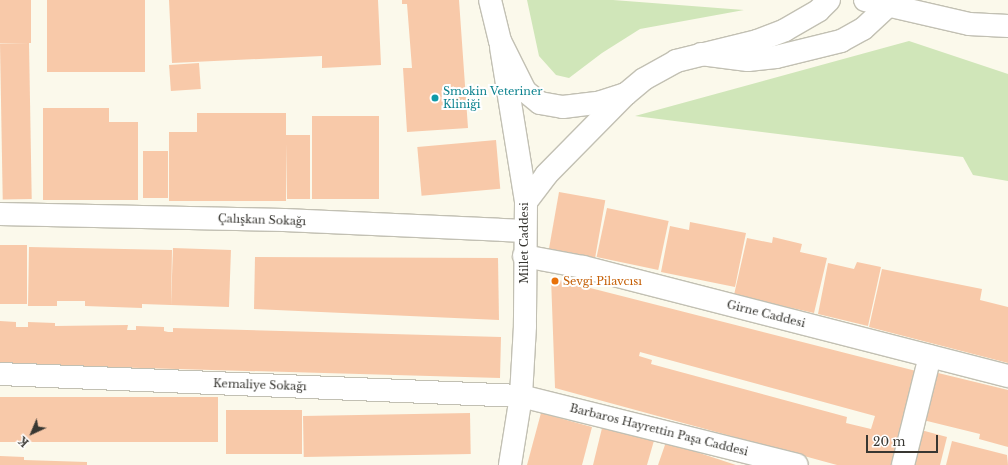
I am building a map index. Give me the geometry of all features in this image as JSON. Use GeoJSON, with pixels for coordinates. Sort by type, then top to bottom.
{"type":"FeatureCollection","features":[{"type":"Feature","properties":{"kind":"main road","name":"Millet Caddesi"},"geometry":{"type":"LineString","coordinates":[[490,0],[500,42],[526,202],[524,231],[525,326],[521,396],[510,465]]}},
{"type":"Feature","properties":{"kind":"main road"},"geometry":{"type":"LineString","coordinates":[[526,202],[546,175],[626,94],[644,79],[676,61],[757,41],[785,30],[820,10],[829,0]]}},
{"type":"Feature","properties":{"kind":"main road"},"geometry":{"type":"LineString","coordinates":[[865,0],[969,24],[1008,41]]}},
{"type":"Feature","properties":{"kind":"main road"},"geometry":{"type":"LineString","coordinates":[[701,54],[748,60],[769,58],[841,41],[863,29],[890,5]]}},
{"type":"Feature","properties":{"kind":"main road"},"geometry":{"type":"LineString","coordinates":[[969,24],[1008,26]]}},
{"type":"Feature","properties":{"kind":"main road"},"geometry":{"type":"LineString","coordinates":[[500,42],[525,91],[540,103],[563,107],[601,102],[626,94]]}},
{"type":"Feature","properties":{"kind":"main road","name":"Çalışkan Sokağı"},"geometry":{"type":"LineString","coordinates":[[0,214],[284,220],[524,231]]}},
{"type":"Feature","properties":{"kind":"main road","name":"Girne Caddesi"},"geometry":{"type":"LineString","coordinates":[[524,256],[583,268],[1008,376]]}},
{"type":"Feature","properties":{"kind":"main road"},"geometry":{"type":"LineString","coordinates":[[903,465],[930,356]]}},
{"type":"Feature","properties":{"kind":"main road","name":"Kemaliye Sokağı"},"geometry":{"type":"LineString","coordinates":[[0,374],[521,396]]}},
{"type":"Feature","properties":{"kind":"main road","name":"Barbaros Hayrettin Paşa Caddesi"},"geometry":{"type":"LineString","coordinates":[[521,396],[797,465]]}},
{"type":"Feature","properties":{"kind":"green space"},"geometry":{"type":"Polygon","coordinates":[[[527,0],[613,0],[744,10],[640,29],[602,53],[569,78],[556,75],[539,56],[527,0]]]}},
{"type":"Feature","properties":{"kind":"green space"},"geometry":{"type":"Polygon","coordinates":[[[909,41],[1008,74],[1008,181],[973,175],[963,157],[635,116],[909,41]]]}},
{"type":"Feature","properties":{"kind":"building"},"geometry":{"type":"Polygon","coordinates":[[[0,0],[31,0],[31,43],[0,43],[0,0]]]}},
{"type":"Feature","properties":{"kind":"building"},"geometry":{"type":"Polygon","coordinates":[[[47,0],[145,0],[145,72],[47,72],[47,0]]]}},
{"type":"Feature","properties":{"kind":"building"},"geometry":{"type":"Polygon","coordinates":[[[169,0],[378,0],[381,65],[322,68],[322,56],[172,63],[169,0]]]}},
{"type":"Feature","properties":{"kind":"building"},"geometry":{"type":"Polygon","coordinates":[[[402,0],[459,0],[468,128],[407,132],[403,68],[412,68],[407,4],[402,4],[402,0]]]}},
{"type":"Feature","properties":{"kind":"building"},"geometry":{"type":"Polygon","coordinates":[[[29,43],[32,199],[3,199],[0,44],[29,43]]]}},
{"type":"Feature","properties":{"kind":"building"},"geometry":{"type":"Polygon","coordinates":[[[199,63],[201,89],[171,91],[169,65],[199,63]]]}},
{"type":"Feature","properties":{"kind":"building"},"geometry":{"type":"Polygon","coordinates":[[[43,108],[109,108],[109,122],[138,122],[138,200],[43,200],[43,108]]]}},
{"type":"Feature","properties":{"kind":"building"},"geometry":{"type":"Polygon","coordinates":[[[197,113],[286,113],[286,135],[310,135],[310,199],[287,199],[286,143],[286,201],[169,201],[169,132],[197,132],[197,113]]]}},
{"type":"Feature","properties":{"kind":"building"},"geometry":{"type":"Polygon","coordinates":[[[312,116],[379,116],[379,199],[312,199],[312,116]]]}},
{"type":"Feature","properties":{"kind":"building"},"geometry":{"type":"Polygon","coordinates":[[[496,140],[500,189],[422,196],[417,147],[496,140]]]}},
{"type":"Feature","properties":{"kind":"building"},"geometry":{"type":"Polygon","coordinates":[[[143,151],[168,151],[168,198],[143,198],[143,151]]]}},
{"type":"Feature","properties":{"kind":"building"},"geometry":{"type":"Polygon","coordinates":[[[559,192],[605,200],[595,259],[549,251],[559,192]]]}},
{"type":"Feature","properties":{"kind":"building"},"geometry":{"type":"Polygon","coordinates":[[[607,208],[669,221],[658,270],[597,257],[607,208]]]}},
{"type":"Feature","properties":{"kind":"building"},"geometry":{"type":"Polygon","coordinates":[[[690,222],[746,233],[735,287],[661,272],[670,226],[689,230],[690,222]]]}},
{"type":"Feature","properties":{"kind":"building"},"geometry":{"type":"Polygon","coordinates":[[[773,237],[802,244],[800,252],[827,258],[814,313],[734,295],[747,238],[772,243],[773,237]]]}},
{"type":"Feature","properties":{"kind":"building"},"geometry":{"type":"Polygon","coordinates":[[[0,245],[27,245],[27,304],[0,304],[0,245]]]}},
{"type":"Feature","properties":{"kind":"building"},"geometry":{"type":"Polygon","coordinates":[[[29,247],[172,250],[171,305],[142,304],[142,308],[85,306],[85,301],[57,301],[57,306],[28,306],[29,247]]]}},
{"type":"Feature","properties":{"kind":"building"},"geometry":{"type":"Polygon","coordinates":[[[173,248],[231,250],[229,307],[171,305],[173,248]]]}},
{"type":"Feature","properties":{"kind":"building"},"geometry":{"type":"Polygon","coordinates":[[[255,257],[498,258],[499,320],[254,309],[255,257]]]}},
{"type":"Feature","properties":{"kind":"building"},"geometry":{"type":"Polygon","coordinates":[[[857,262],[881,267],[868,326],[818,314],[828,263],[854,269],[857,262]]]}},
{"type":"Feature","properties":{"kind":"building"},"geometry":{"type":"Polygon","coordinates":[[[882,269],[982,289],[980,300],[1008,307],[1008,363],[869,327],[882,269]]]}},
{"type":"Feature","properties":{"kind":"building"},"geometry":{"type":"Polygon","coordinates":[[[551,278],[920,372],[896,465],[837,465],[555,388],[551,278]],[[640,352],[639,356],[652,360],[651,364],[847,417],[846,423],[871,429],[875,416],[640,352]]]}},
{"type":"Feature","properties":{"kind":"building"},"geometry":{"type":"Polygon","coordinates":[[[0,321],[16,322],[16,327],[28,327],[28,322],[55,323],[55,326],[128,325],[127,330],[136,330],[136,326],[164,327],[164,331],[168,332],[173,332],[173,328],[501,337],[500,378],[0,364],[0,321]]]}},
{"type":"Feature","properties":{"kind":"building"},"geometry":{"type":"Polygon","coordinates":[[[934,372],[1008,390],[1008,447],[979,439],[980,434],[923,420],[934,372]]]}},
{"type":"Feature","properties":{"kind":"building"},"geometry":{"type":"Polygon","coordinates":[[[0,397],[218,397],[218,442],[0,442],[0,397]]]}},
{"type":"Feature","properties":{"kind":"building"},"geometry":{"type":"Polygon","coordinates":[[[226,410],[302,410],[302,454],[226,454],[226,410]]]}},
{"type":"Feature","properties":{"kind":"building"},"geometry":{"type":"Polygon","coordinates":[[[470,413],[471,454],[304,457],[303,416],[470,413]]]}},
{"type":"Feature","properties":{"kind":"building"},"geometry":{"type":"Polygon","coordinates":[[[541,413],[592,427],[582,465],[527,465],[541,413]]]}},
{"type":"Feature","properties":{"kind":"building"},"geometry":{"type":"Polygon","coordinates":[[[603,424],[655,437],[647,465],[593,465],[603,424]]]}},
{"type":"Feature","properties":{"kind":"building"},"geometry":{"type":"Polygon","coordinates":[[[921,430],[947,437],[940,465],[911,465],[921,430]]]}},
{"type":"Feature","properties":{"kind":"building"},"geometry":{"type":"Polygon","coordinates":[[[952,441],[1007,455],[1008,465],[946,465],[952,441]]]}},
{"type":"Feature","properties":{"kind":"building"},"geometry":{"type":"Polygon","coordinates":[[[666,442],[736,465],[658,465],[666,442]]]}},
{"type":"Feature","properties":{"kind":"building"},"geometry":{"type":"Polygon","coordinates":[[[0,456],[24,457],[24,460],[87,462],[87,465],[0,465],[0,456]]]}},
{"type":"Feature","properties":{"kind":"place","name":"Smokin Veteriner Kliniği"},"geometry":{"type":"Point","coordinates":[435,98]}},
{"type":"Feature","properties":{"kind":"place","name":"Sevgi Pilavcısı"},"geometry":{"type":"Point","coordinates":[555,281]}}]}
